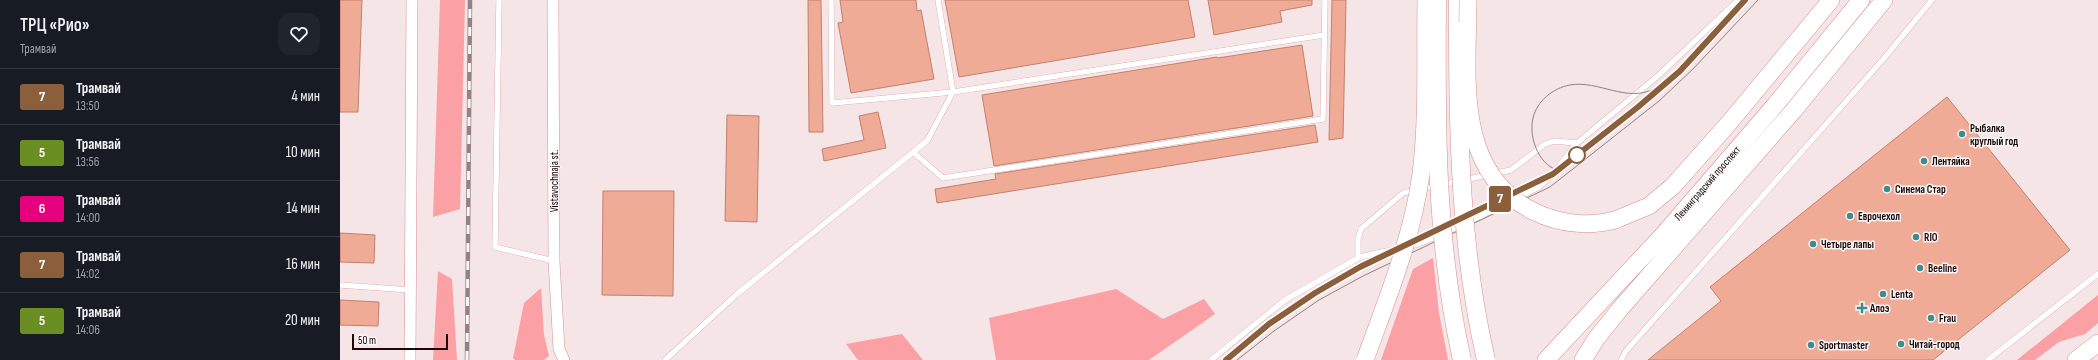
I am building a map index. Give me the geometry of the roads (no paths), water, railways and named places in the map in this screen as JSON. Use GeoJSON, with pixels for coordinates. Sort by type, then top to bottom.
{"type":"FeatureCollection","features":[{"type":"Feature","properties":{"kind":"highway"},"geometry":{"type":"LineString","coordinates":[[1437,0],[1436,99],[1439,202],[1443,250],[1462,360]]}},
{"type":"Feature","properties":{"kind":"highway"},"geometry":{"type":"LineString","coordinates":[[1458,0],[1458,100],[1462,203],[1473,295],[1486,360]]}},
{"type":"Feature","properties":{"kind":"main road"},"geometry":{"type":"LineString","coordinates":[[1364,360],[1403,255],[1420,180],[1424,139],[1426,0]]}},
{"type":"Feature","properties":{"kind":"main road"},"geometry":{"type":"LineString","coordinates":[[1468,0],[1469,104],[1475,143],[1487,168],[1496,181],[1511,196],[1529,209],[1543,216],[1578,224],[1616,220],[1649,206],[1673,186],[1729,123],[1831,0]]}},
{"type":"Feature","properties":{"kind":"main road","name":"Ленинградский проспект"},"geometry":{"type":"LineString","coordinates":[[1546,360],[1663,235],[1800,74],[1860,0]]}},
{"type":"Feature","properties":{"kind":"main road","name":"Ленинградский проспект"},"geometry":{"type":"LineString","coordinates":[[1583,360],[1596,339],[1620,310],[1794,110],[1884,0]]}},
{"type":"Feature","properties":{"kind":"main road"},"geometry":{"type":"LineString","coordinates":[[2076,360],[2098,343]]}},
{"type":"Feature","properties":{"kind":"street"},"geometry":{"type":"LineString","coordinates":[[410,360],[412,0]]}},
{"type":"Feature","properties":{"kind":"street","name":"Vistavochnaja st."},"geometry":{"type":"LineString","coordinates":[[553,0],[554,261],[559,349],[564,360]]}},
{"type":"Feature","properties":{"kind":"lane"},"geometry":{"type":"LineString","coordinates":[[500,0],[495,247],[554,261]]}},
{"type":"Feature","properties":{"kind":"lane"},"geometry":{"type":"LineString","coordinates":[[831,0],[832,103],[953,92],[1324,35]]}},
{"type":"Feature","properties":{"kind":"lane"},"geometry":{"type":"LineString","coordinates":[[665,360],[737,294],[927,141],[953,92],[938,0]]}},
{"type":"Feature","properties":{"kind":"lane"},"geometry":{"type":"LineString","coordinates":[[913,152],[943,178],[1323,118],[1325,0]]}},
{"type":"Feature","properties":{"kind":"lane"},"geometry":{"type":"LineString","coordinates":[[1211,360],[1285,300],[1358,258],[1373,252],[1394,250],[1423,242],[1539,187],[1553,174],[1577,143],[1659,75],[1738,0]]}},
{"type":"Feature","properties":{"kind":"lane"},"geometry":{"type":"LineString","coordinates":[[1621,360],[1626,351],[1886,56],[1932,0]]}},
{"type":"Feature","properties":{"kind":"lane"},"geometry":{"type":"LineString","coordinates":[[1358,258],[1358,239],[1361,229],[1403,192],[1511,170],[1545,144],[1554,141],[1577,143]]}},
{"type":"Feature","properties":{"kind":"lane"},"geometry":{"type":"LineString","coordinates":[[1988,360],[2098,274]]}},
{"type":"Feature","properties":{"kind":"lane"},"geometry":{"type":"LineString","coordinates":[[340,284],[410,290]]}},
{"type":"Feature","properties":{"kind":"tram line"},"geometry":{"type":"LineString","coordinates":[[1226,360],[1269,324],[1315,293],[1360,267],[1553,174],[1639,107],[1680,71],[1745,0]]}},
{"type":"Feature","properties":{"kind":"tram line","name":"7"},"geometry":{"type":"LineString","coordinates":[[1226,360],[1269,324],[1315,293],[1360,267],[1553,174],[1638,107],[1680,71],[1745,0]]}},
{"type":"Feature","properties":{"kind":"tram line"},"geometry":{"type":"LineString","coordinates":[[1237,360],[1274,331],[1319,300],[1363,276],[1550,187],[1659,101],[1693,69],[1758,0]]}},
{"type":"Feature","properties":{"kind":"tram line"},"geometry":{"type":"LineString","coordinates":[[1562,171],[1547,165],[1542,159],[1537,151],[1532,134],[1535,112],[1547,96],[1558,89],[1570,85],[1581,84],[1633,94],[1644,93],[1654,89]]}},
{"type":"Feature","properties":{"kind":"railway"},"geometry":{"type":"LineString","coordinates":[[467,360],[470,0]]}},
{"type":"Feature","properties":{"kind":"place","name":"Рыбалка круглый год"},"geometry":{"type":"Point","coordinates":[1962,134]}},
{"type":"Feature","properties":{"kind":"place","name":"Лентяйка"},"geometry":{"type":"Point","coordinates":[1924,161]}},
{"type":"Feature","properties":{"kind":"place","name":"Синема Стар"},"geometry":{"type":"Point","coordinates":[1887,189]}},
{"type":"Feature","properties":{"kind":"place","name":"Еврочехол"},"geometry":{"type":"Point","coordinates":[1850,216]}},
{"type":"Feature","properties":{"kind":"place","name":"RIO"},"geometry":{"type":"Point","coordinates":[1916,237]}},
{"type":"Feature","properties":{"kind":"place","name":"Четыре лапы"},"geometry":{"type":"Point","coordinates":[1813,244]}},
{"type":"Feature","properties":{"kind":"place","name":"Beeline"},"geometry":{"type":"Point","coordinates":[1920,268]}},
{"type":"Feature","properties":{"kind":"place","name":"Lenta"},"geometry":{"type":"Point","coordinates":[1883,294]}},
{"type":"Feature","properties":{"kind":"place","name":"Алоэ"},"geometry":{"type":"Point","coordinates":[1862,308]}},
{"type":"Feature","properties":{"kind":"place","name":"Frau"},"geometry":{"type":"Point","coordinates":[1931,318]}},
{"type":"Feature","properties":{"kind":"place","name":"Читай-город"},"geometry":{"type":"Point","coordinates":[1901,344]}},
{"type":"Feature","properties":{"kind":"place","name":"Sportmaster"},"geometry":{"type":"Point","coordinates":[1811,345]}}]}
